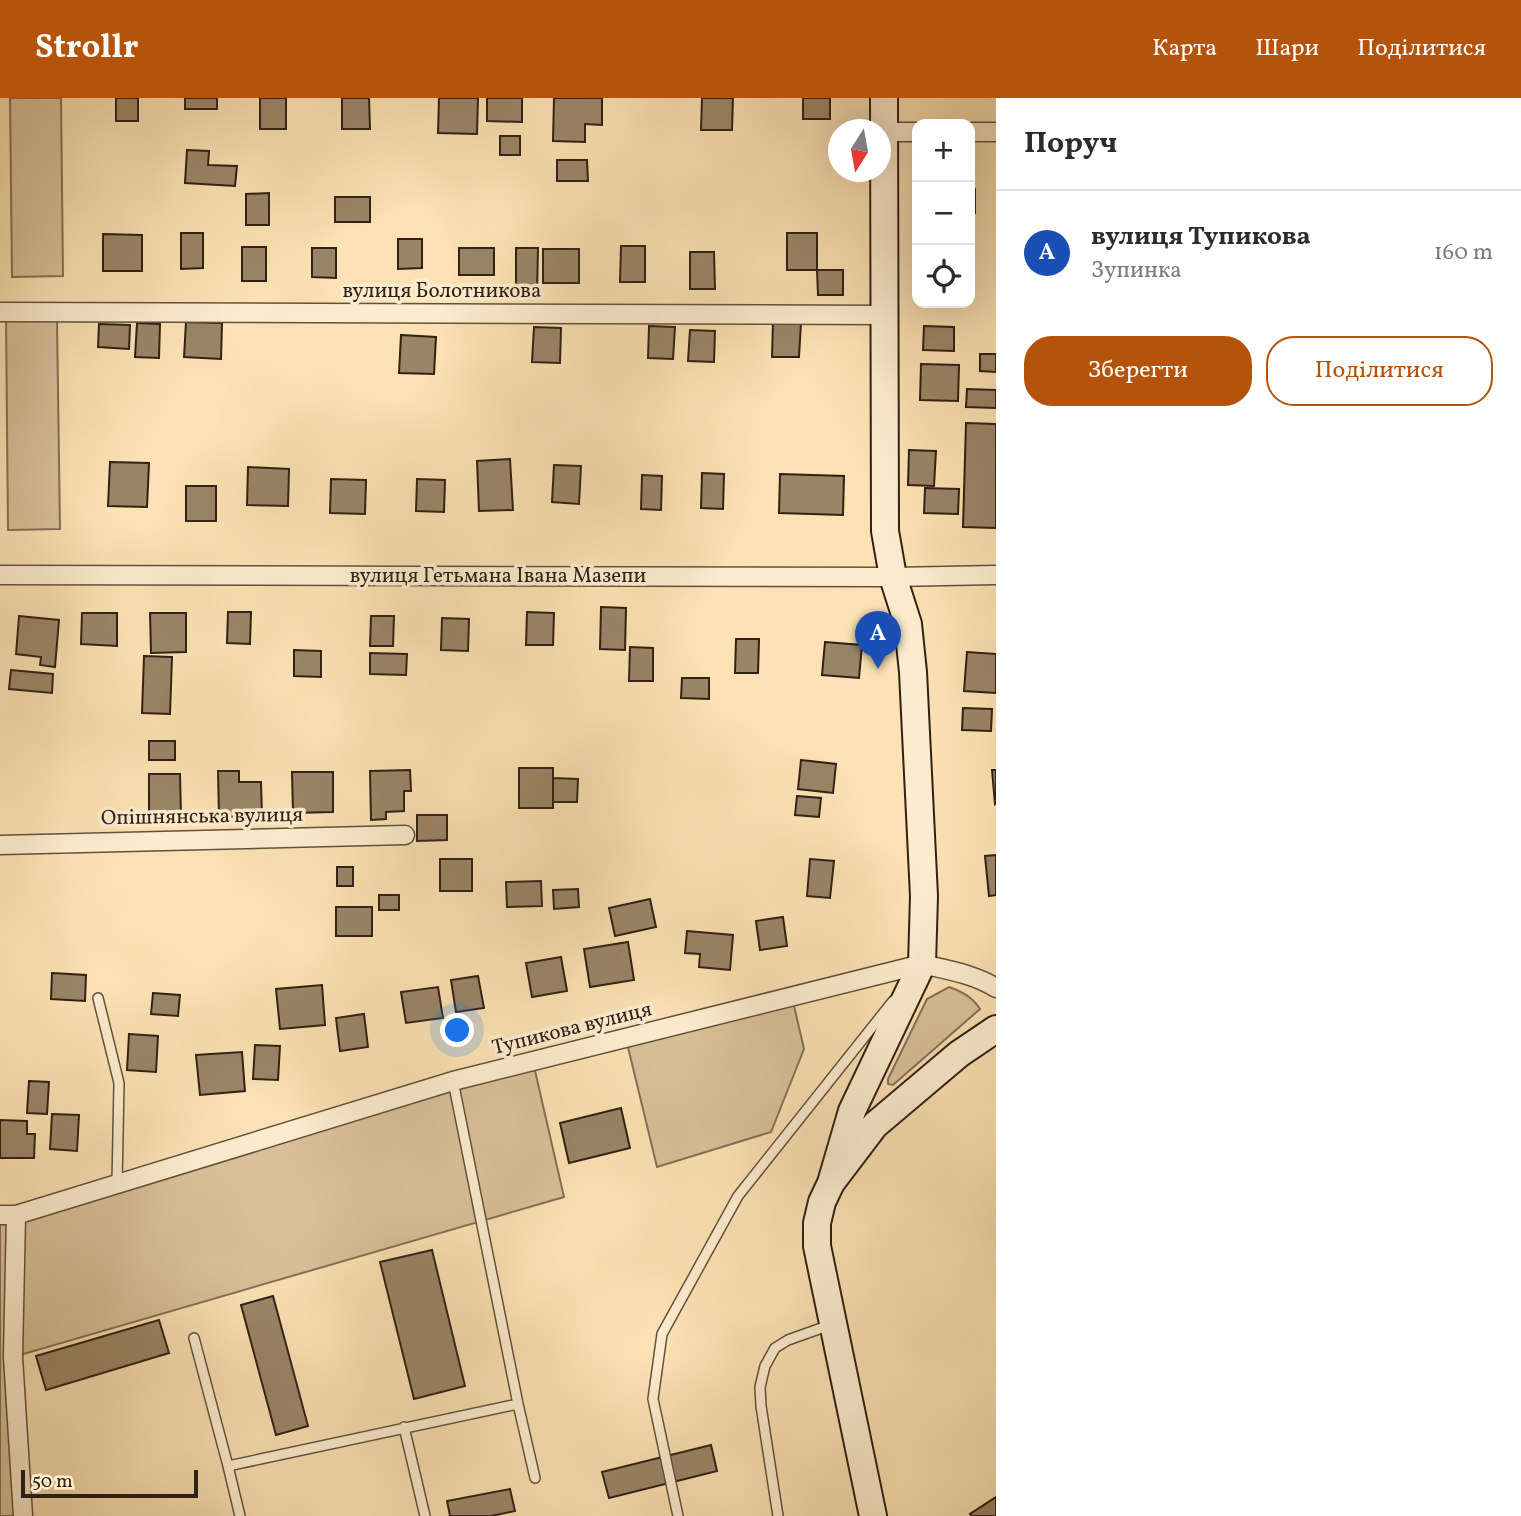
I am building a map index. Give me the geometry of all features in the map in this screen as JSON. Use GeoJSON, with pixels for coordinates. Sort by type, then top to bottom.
{"type":"FeatureCollection","features":[{"type":"Feature","properties":{"kind":"street"},"geometry":{"type":"LineString","coordinates":[[884,98],[884,119]]}},
{"type":"Feature","properties":{"kind":"street"},"geometry":{"type":"LineString","coordinates":[[975,132],[996,131]]}},
{"type":"Feature","properties":{"kind":"street"},"geometry":{"type":"LineString","coordinates":[[891,132],[912,132]]}},
{"type":"Feature","properties":{"kind":"street"},"geometry":{"type":"LineString","coordinates":[[831,1184],[852,1111],[922,964],[924,896],[908,624],[893,577],[885,531],[884,182]]}},
{"type":"Feature","properties":{"kind":"street","name":"вулиця Болотникова"},"geometry":{"type":"LineString","coordinates":[[0,312],[884,315]]}},
{"type":"Feature","properties":{"kind":"street","name":"вулиця Гетьмана Івана Мазепи"},"geometry":{"type":"LineString","coordinates":[[0,575],[996,575]]}},
{"type":"Feature","properties":{"kind":"street","name":"Опішнянська вулиця"},"geometry":{"type":"LineString","coordinates":[[0,845],[405,835]]}},
{"type":"Feature","properties":{"kind":"street","name":"Тупикова вулиця"},"geometry":{"type":"LineString","coordinates":[[8,1215],[453,1081],[922,964],[959,973],[996,988]]}},
{"type":"Feature","properties":{"kind":"street"},"geometry":{"type":"LineString","coordinates":[[873,1516],[817,1246],[821,1202],[831,1184],[875,1125],[959,1054],[996,1029]]}},
{"type":"Feature","properties":{"kind":"street"},"geometry":{"type":"LineString","coordinates":[[8,1215],[23,1516]]}},
{"type":"Feature","properties":{"kind":"lane"},"geometry":{"type":"LineString","coordinates":[[678,1516],[653,1399],[662,1334],[738,1196],[922,964]]}},
{"type":"Feature","properties":{"kind":"lane"},"geometry":{"type":"LineString","coordinates":[[98,998],[119,1083],[117,1184]]}},
{"type":"Feature","properties":{"kind":"lane"},"geometry":{"type":"LineString","coordinates":[[453,1081],[518,1404],[536,1478]]}},
{"type":"Feature","properties":{"kind":"lane"},"geometry":{"type":"LineString","coordinates":[[778,1516],[761,1406],[760,1387],[765,1366],[775,1348],[788,1340],[834,1324]]}},
{"type":"Feature","properties":{"kind":"lane"},"geometry":{"type":"LineString","coordinates":[[194,1338],[240,1516]]}},
{"type":"Feature","properties":{"kind":"lane"},"geometry":{"type":"LineString","coordinates":[[228,1466],[518,1404]]}},
{"type":"Feature","properties":{"kind":"lane"},"geometry":{"type":"LineString","coordinates":[[404,1427],[425,1516]]}},
{"type":"Feature","properties":{"kind":"shaded area"},"geometry":{"type":"Polygon","coordinates":[[[10,98],[61,98],[63,276],[12,277],[10,98]]]}},
{"type":"Feature","properties":{"kind":"shaded area"},"geometry":{"type":"Polygon","coordinates":[[[6,319],[57,319],[60,529],[8,530],[6,319]]]}},
{"type":"Feature","properties":{"kind":"shaded area"},"geometry":{"type":"Polygon","coordinates":[[[949,987],[967,995],[980,1009],[893,1085],[888,1084],[927,999],[949,987]]]}},
{"type":"Feature","properties":{"kind":"shaded area"},"geometry":{"type":"Polygon","coordinates":[[[792,997],[804,1049],[771,1132],[657,1167],[626,1039],[792,997]]]}},
{"type":"Feature","properties":{"kind":"shaded area"},"geometry":{"type":"Polygon","coordinates":[[[533,1062],[564,1197],[13,1357],[23,1516],[0,1516],[0,1216],[533,1062]]]}},
{"type":"Feature","properties":{"kind":"building"},"geometry":{"type":"Polygon","coordinates":[[[116,98],[138,98],[138,121],[116,121],[116,98]]]}},
{"type":"Feature","properties":{"kind":"building"},"geometry":{"type":"Polygon","coordinates":[[[185,98],[217,98],[217,109],[185,109],[185,98]]]}},
{"type":"Feature","properties":{"kind":"building"},"geometry":{"type":"Polygon","coordinates":[[[260,98],[286,98],[286,129],[260,129],[260,98]]]}},
{"type":"Feature","properties":{"kind":"building"},"geometry":{"type":"Polygon","coordinates":[[[342,98],[369,98],[370,129],[342,129],[342,98]]]}},
{"type":"Feature","properties":{"kind":"building"},"geometry":{"type":"Polygon","coordinates":[[[439,98],[478,98],[477,134],[438,133],[439,98]]]}},
{"type":"Feature","properties":{"kind":"building"},"geometry":{"type":"Polygon","coordinates":[[[487,98],[522,98],[522,122],[487,121],[487,98]]]}},
{"type":"Feature","properties":{"kind":"building"},"geometry":{"type":"Polygon","coordinates":[[[554,98],[602,98],[602,125],[585,124],[585,142],[553,141],[554,98]]]}},
{"type":"Feature","properties":{"kind":"building"},"geometry":{"type":"Polygon","coordinates":[[[702,98],[733,98],[732,130],[701,130],[702,98]]]}},
{"type":"Feature","properties":{"kind":"building"},"geometry":{"type":"Polygon","coordinates":[[[803,98],[830,98],[830,119],[803,119],[803,98]]]}},
{"type":"Feature","properties":{"kind":"building"},"geometry":{"type":"Polygon","coordinates":[[[500,136],[520,136],[520,155],[500,155],[500,136]]]}},
{"type":"Feature","properties":{"kind":"building"},"geometry":{"type":"Polygon","coordinates":[[[187,150],[209,151],[208,165],[237,166],[235,186],[185,183],[187,150]]]}},
{"type":"Feature","properties":{"kind":"building"},"geometry":{"type":"Polygon","coordinates":[[[557,160],[587,160],[588,181],[557,181],[557,160]]]}},
{"type":"Feature","properties":{"kind":"building"},"geometry":{"type":"Polygon","coordinates":[[[269,193],[269,225],[246,225],[246,194],[269,193]]]}},
{"type":"Feature","properties":{"kind":"building"},"geometry":{"type":"Polygon","coordinates":[[[335,197],[370,197],[370,222],[335,222],[335,197]]]}},
{"type":"Feature","properties":{"kind":"building"},"geometry":{"type":"Polygon","coordinates":[[[181,233],[203,233],[203,268],[181,269],[181,233]]]}},
{"type":"Feature","properties":{"kind":"building"},"geometry":{"type":"Polygon","coordinates":[[[787,233],[817,233],[817,270],[787,270],[787,233]]]}},
{"type":"Feature","properties":{"kind":"building"},"geometry":{"type":"Polygon","coordinates":[[[103,234],[142,235],[142,271],[103,271],[103,234]]]}},
{"type":"Feature","properties":{"kind":"building"},"geometry":{"type":"Polygon","coordinates":[[[398,239],[422,239],[422,268],[398,269],[398,239]]]}},
{"type":"Feature","properties":{"kind":"building"},"geometry":{"type":"Polygon","coordinates":[[[621,246],[645,246],[645,282],[620,282],[621,246]]]}},
{"type":"Feature","properties":{"kind":"building"},"geometry":{"type":"Polygon","coordinates":[[[242,247],[266,247],[266,281],[242,281],[242,247]]]}},
{"type":"Feature","properties":{"kind":"building"},"geometry":{"type":"Polygon","coordinates":[[[312,248],[336,248],[336,278],[312,277],[312,248]]]}},
{"type":"Feature","properties":{"kind":"building"},"geometry":{"type":"Polygon","coordinates":[[[459,248],[494,248],[494,275],[459,275],[459,248]]]}},
{"type":"Feature","properties":{"kind":"building"},"geometry":{"type":"Polygon","coordinates":[[[516,248],[538,248],[537,294],[516,294],[516,248]]]}},
{"type":"Feature","properties":{"kind":"building"},"geometry":{"type":"Polygon","coordinates":[[[543,249],[579,249],[579,283],[543,283],[543,249]]]}},
{"type":"Feature","properties":{"kind":"building"},"geometry":{"type":"Polygon","coordinates":[[[690,252],[714,252],[715,289],[690,289],[690,252]]]}},
{"type":"Feature","properties":{"kind":"building"},"geometry":{"type":"Polygon","coordinates":[[[817,270],[843,270],[843,295],[818,295],[817,270]]]}},
{"type":"Feature","properties":{"kind":"building"},"geometry":{"type":"Polygon","coordinates":[[[186,322],[222,323],[221,359],[184,357],[186,322]]]}},
{"type":"Feature","properties":{"kind":"building"},"geometry":{"type":"Polygon","coordinates":[[[773,322],[801,323],[799,357],[772,357],[773,322]]]}},
{"type":"Feature","properties":{"kind":"building"},"geometry":{"type":"Polygon","coordinates":[[[137,323],[160,324],[159,358],[135,357],[137,323]]]}},
{"type":"Feature","properties":{"kind":"building"},"geometry":{"type":"Polygon","coordinates":[[[99,324],[130,325],[129,349],[98,347],[99,324]]]}},
{"type":"Feature","properties":{"kind":"building"},"geometry":{"type":"Polygon","coordinates":[[[649,326],[675,327],[673,359],[648,358],[649,326]]]}},
{"type":"Feature","properties":{"kind":"building"},"geometry":{"type":"Polygon","coordinates":[[[924,326],[954,327],[954,351],[923,350],[924,326]]]}},
{"type":"Feature","properties":{"kind":"building"},"geometry":{"type":"Polygon","coordinates":[[[534,327],[561,328],[560,363],[532,362],[534,327]]]}},
{"type":"Feature","properties":{"kind":"building"},"geometry":{"type":"Polygon","coordinates":[[[690,330],[715,331],[714,362],[688,361],[690,330]]]}},
{"type":"Feature","properties":{"kind":"building"},"geometry":{"type":"Polygon","coordinates":[[[401,335],[436,337],[434,374],[399,373],[401,335]]]}},
{"type":"Feature","properties":{"kind":"building"},"geometry":{"type":"Polygon","coordinates":[[[980,354],[996,354],[996,372],[980,371],[980,354]]]}},
{"type":"Feature","properties":{"kind":"building"},"geometry":{"type":"Polygon","coordinates":[[[921,364],[959,365],[958,401],[920,400],[921,364]]]}},
{"type":"Feature","properties":{"kind":"building"},"geometry":{"type":"Polygon","coordinates":[[[967,389],[996,390],[996,408],[966,407],[967,389]]]}},
{"type":"Feature","properties":{"kind":"building"},"geometry":{"type":"Polygon","coordinates":[[[966,423],[996,424],[996,528],[963,527],[966,423]]]}},
{"type":"Feature","properties":{"kind":"building"},"geometry":{"type":"Polygon","coordinates":[[[909,450],[936,451],[934,486],[908,485],[909,450]]]}},
{"type":"Feature","properties":{"kind":"building"},"geometry":{"type":"Polygon","coordinates":[[[510,459],[513,510],[479,511],[477,461],[510,459]]]}},
{"type":"Feature","properties":{"kind":"building"},"geometry":{"type":"Polygon","coordinates":[[[110,462],[149,463],[147,507],[108,506],[110,462]]]}},
{"type":"Feature","properties":{"kind":"building"},"geometry":{"type":"Polygon","coordinates":[[[554,465],[581,466],[579,504],[552,502],[554,465]]]}},
{"type":"Feature","properties":{"kind":"building"},"geometry":{"type":"Polygon","coordinates":[[[248,467],[289,469],[288,506],[247,505],[248,467]]]}},
{"type":"Feature","properties":{"kind":"building"},"geometry":{"type":"Polygon","coordinates":[[[702,473],[724,474],[723,509],[701,508],[702,473]]]}},
{"type":"Feature","properties":{"kind":"building"},"geometry":{"type":"Polygon","coordinates":[[[780,474],[844,476],[843,515],[779,513],[780,474]]]}},
{"type":"Feature","properties":{"kind":"building"},"geometry":{"type":"Polygon","coordinates":[[[642,475],[662,476],[661,510],[641,509],[642,475]]]}},
{"type":"Feature","properties":{"kind":"building"},"geometry":{"type":"Polygon","coordinates":[[[331,479],[366,480],[365,514],[330,513],[331,479]]]}},
{"type":"Feature","properties":{"kind":"building"},"geometry":{"type":"Polygon","coordinates":[[[417,479],[445,480],[444,512],[416,511],[417,479]]]}},
{"type":"Feature","properties":{"kind":"building"},"geometry":{"type":"Polygon","coordinates":[[[186,486],[216,486],[216,521],[186,521],[186,486]]]}},
{"type":"Feature","properties":{"kind":"building"},"geometry":{"type":"Polygon","coordinates":[[[925,488],[959,489],[958,514],[924,513],[925,488]]]}},
{"type":"Feature","properties":{"kind":"building"},"geometry":{"type":"Polygon","coordinates":[[[601,607],[626,608],[625,650],[600,649],[601,607]]]}},
{"type":"Feature","properties":{"kind":"building"},"geometry":{"type":"Polygon","coordinates":[[[228,612],[251,612],[250,644],[227,643],[228,612]]]}},
{"type":"Feature","properties":{"kind":"building"},"geometry":{"type":"Polygon","coordinates":[[[527,612],[554,613],[553,645],[526,645],[527,612]]]}},
{"type":"Feature","properties":{"kind":"building"},"geometry":{"type":"Polygon","coordinates":[[[82,613],[117,613],[117,646],[81,644],[82,613]]]}},
{"type":"Feature","properties":{"kind":"building"},"geometry":{"type":"Polygon","coordinates":[[[150,613],[186,613],[186,652],[151,653],[150,613]]]}},
{"type":"Feature","properties":{"kind":"building"},"geometry":{"type":"Polygon","coordinates":[[[19,616],[59,620],[55,667],[40,665],[41,657],[16,654],[19,616]]]}},
{"type":"Feature","properties":{"kind":"building"},"geometry":{"type":"Polygon","coordinates":[[[371,616],[394,616],[393,646],[370,646],[371,616]]]}},
{"type":"Feature","properties":{"kind":"building"},"geometry":{"type":"Polygon","coordinates":[[[442,618],[469,619],[468,651],[441,650],[442,618]]]}},
{"type":"Feature","properties":{"kind":"building"},"geometry":{"type":"Polygon","coordinates":[[[736,639],[759,639],[758,673],[735,673],[736,639]]]}},
{"type":"Feature","properties":{"kind":"building"},"geometry":{"type":"Polygon","coordinates":[[[825,642],[862,645],[859,678],[822,675],[825,642]]]}},
{"type":"Feature","properties":{"kind":"building"},"geometry":{"type":"Polygon","coordinates":[[[630,647],[653,648],[653,681],[629,681],[630,647]]]}},
{"type":"Feature","properties":{"kind":"building"},"geometry":{"type":"Polygon","coordinates":[[[294,650],[321,651],[321,677],[294,676],[294,650]]]}},
{"type":"Feature","properties":{"kind":"building"},"geometry":{"type":"Polygon","coordinates":[[[967,652],[996,654],[996,693],[964,691],[967,652]]]}},
{"type":"Feature","properties":{"kind":"building"},"geometry":{"type":"Polygon","coordinates":[[[370,653],[407,654],[406,675],[370,674],[370,653]]]}},
{"type":"Feature","properties":{"kind":"building"},"geometry":{"type":"Polygon","coordinates":[[[144,656],[172,657],[170,714],[142,713],[144,656]]]}},
{"type":"Feature","properties":{"kind":"building"},"geometry":{"type":"Polygon","coordinates":[[[11,670],[53,674],[52,693],[9,689],[11,670]]]}},
{"type":"Feature","properties":{"kind":"building"},"geometry":{"type":"Polygon","coordinates":[[[682,678],[709,678],[709,699],[681,698],[682,678]]]}},
{"type":"Feature","properties":{"kind":"building"},"geometry":{"type":"Polygon","coordinates":[[[963,708],[992,709],[991,731],[962,730],[963,708]]]}},
{"type":"Feature","properties":{"kind":"building"},"geometry":{"type":"Polygon","coordinates":[[[149,741],[175,741],[175,760],[149,760],[149,741]]]}},
{"type":"Feature","properties":{"kind":"building"},"geometry":{"type":"Polygon","coordinates":[[[801,760],[836,764],[833,793],[798,789],[801,760]]]}},
{"type":"Feature","properties":{"kind":"building"},"geometry":{"type":"Polygon","coordinates":[[[519,768],[553,768],[553,808],[519,808],[519,768]]]}},
{"type":"Feature","properties":{"kind":"building"},"geometry":{"type":"Polygon","coordinates":[[[410,770],[411,791],[404,791],[404,811],[386,812],[386,819],[371,820],[370,771],[410,770]]]}},
{"type":"Feature","properties":{"kind":"building"},"geometry":{"type":"Polygon","coordinates":[[[992,770],[996,770],[995,804],[992,770]]]}},
{"type":"Feature","properties":{"kind":"building"},"geometry":{"type":"Polygon","coordinates":[[[218,771],[239,771],[239,782],[261,782],[262,816],[219,817],[218,771]]]}},
{"type":"Feature","properties":{"kind":"building"},"geometry":{"type":"Polygon","coordinates":[[[292,772],[333,772],[333,812],[293,813],[292,772]]]}},
{"type":"Feature","properties":{"kind":"building"},"geometry":{"type":"Polygon","coordinates":[[[149,774],[180,774],[181,815],[149,815],[149,774]]]}},
{"type":"Feature","properties":{"kind":"building"},"geometry":{"type":"Polygon","coordinates":[[[553,778],[578,779],[577,802],[553,802],[553,778]]]}},
{"type":"Feature","properties":{"kind":"building"},"geometry":{"type":"Polygon","coordinates":[[[797,796],[821,798],[819,817],[795,815],[797,796]]]}},
{"type":"Feature","properties":{"kind":"building"},"geometry":{"type":"Polygon","coordinates":[[[417,815],[447,815],[447,840],[417,841],[417,815]]]}},
{"type":"Feature","properties":{"kind":"building"},"geometry":{"type":"Polygon","coordinates":[[[996,855],[996,895],[989,896],[985,856],[996,855]]]}},
{"type":"Feature","properties":{"kind":"building"},"geometry":{"type":"Polygon","coordinates":[[[440,859],[472,859],[472,891],[440,891],[440,859]]]}},
{"type":"Feature","properties":{"kind":"building"},"geometry":{"type":"Polygon","coordinates":[[[810,859],[834,861],[830,898],[807,896],[810,859]]]}},
{"type":"Feature","properties":{"kind":"building"},"geometry":{"type":"Polygon","coordinates":[[[337,867],[353,867],[353,886],[337,886],[337,867]]]}},
{"type":"Feature","properties":{"kind":"building"},"geometry":{"type":"Polygon","coordinates":[[[541,881],[542,906],[507,907],[506,882],[541,881]]]}},
{"type":"Feature","properties":{"kind":"building"},"geometry":{"type":"Polygon","coordinates":[[[578,889],[579,907],[554,909],[553,890],[578,889]]]}},
{"type":"Feature","properties":{"kind":"building"},"geometry":{"type":"Polygon","coordinates":[[[379,895],[399,895],[399,910],[379,910],[379,895]]]}},
{"type":"Feature","properties":{"kind":"building"},"geometry":{"type":"Polygon","coordinates":[[[650,899],[656,927],[615,936],[609,908],[650,899]]]}},
{"type":"Feature","properties":{"kind":"building"},"geometry":{"type":"Polygon","coordinates":[[[336,907],[372,907],[372,936],[336,936],[336,907]]]}},
{"type":"Feature","properties":{"kind":"building"},"geometry":{"type":"Polygon","coordinates":[[[783,917],[787,946],[760,950],[756,921],[783,917]]]}},
{"type":"Feature","properties":{"kind":"building"},"geometry":{"type":"Polygon","coordinates":[[[687,931],[733,935],[730,970],[699,967],[700,954],[685,953],[687,931]]]}},
{"type":"Feature","properties":{"kind":"building"},"geometry":{"type":"Polygon","coordinates":[[[628,942],[634,980],[590,987],[584,949],[628,942]]]}},
{"type":"Feature","properties":{"kind":"building"},"geometry":{"type":"Polygon","coordinates":[[[561,957],[567,991],[532,997],[526,963],[561,957]]]}},
{"type":"Feature","properties":{"kind":"building"},"geometry":{"type":"Polygon","coordinates":[[[52,973],[86,975],[85,1001],[51,999],[52,973]]]}},
{"type":"Feature","properties":{"kind":"building"},"geometry":{"type":"Polygon","coordinates":[[[478,976],[484,1008],[456,1012],[451,980],[478,976]]]}},
{"type":"Feature","properties":{"kind":"building"},"geometry":{"type":"Polygon","coordinates":[[[322,985],[325,1025],[280,1029],[276,989],[322,985]]]}},
{"type":"Feature","properties":{"kind":"building"},"geometry":{"type":"Polygon","coordinates":[[[438,987],[443,1018],[406,1023],[401,992],[438,987]]]}},
{"type":"Feature","properties":{"kind":"building"},"geometry":{"type":"Polygon","coordinates":[[[153,993],[180,995],[178,1016],[151,1014],[153,993]]]}},
{"type":"Feature","properties":{"kind":"building"},"geometry":{"type":"Polygon","coordinates":[[[364,1014],[368,1047],[340,1051],[336,1018],[364,1014]]]}},
{"type":"Feature","properties":{"kind":"building"},"geometry":{"type":"Polygon","coordinates":[[[129,1034],[158,1036],[156,1072],[127,1070],[129,1034]]]}},
{"type":"Feature","properties":{"kind":"building"},"geometry":{"type":"Polygon","coordinates":[[[255,1045],[280,1046],[278,1080],[253,1079],[255,1045]]]}},
{"type":"Feature","properties":{"kind":"building"},"geometry":{"type":"Polygon","coordinates":[[[242,1052],[245,1091],[200,1095],[196,1055],[242,1052]]]}},
{"type":"Feature","properties":{"kind":"building"},"geometry":{"type":"Polygon","coordinates":[[[29,1081],[49,1082],[47,1114],[27,1113],[29,1081]]]}},
{"type":"Feature","properties":{"kind":"building"},"geometry":{"type":"Polygon","coordinates":[[[621,1108],[630,1148],[569,1163],[560,1123],[621,1108]]]}},
{"type":"Feature","properties":{"kind":"building"},"geometry":{"type":"Polygon","coordinates":[[[52,1114],[79,1115],[77,1151],[50,1149],[52,1114]]]}},
{"type":"Feature","properties":{"kind":"building"},"geometry":{"type":"Polygon","coordinates":[[[0,1120],[27,1121],[27,1134],[35,1134],[34,1158],[0,1158],[0,1120]]]}},
{"type":"Feature","properties":{"kind":"building"},"geometry":{"type":"Polygon","coordinates":[[[432,1250],[465,1386],[414,1399],[380,1262],[432,1250]]]}},
{"type":"Feature","properties":{"kind":"building"},"geometry":{"type":"Polygon","coordinates":[[[273,1296],[308,1426],[276,1435],[241,1305],[273,1296]]]}},
{"type":"Feature","properties":{"kind":"building"},"geometry":{"type":"Polygon","coordinates":[[[159,1320],[169,1353],[46,1390],[36,1356],[159,1320]]]}},
{"type":"Feature","properties":{"kind":"building"},"geometry":{"type":"Polygon","coordinates":[[[711,1445],[717,1471],[609,1498],[602,1472],[711,1445]]]}},
{"type":"Feature","properties":{"kind":"building"},"geometry":{"type":"Polygon","coordinates":[[[510,1489],[515,1511],[491,1516],[450,1516],[447,1501],[510,1489]]]}},
{"type":"Feature","properties":{"kind":"building"},"geometry":{"type":"Polygon","coordinates":[[[996,1497],[996,1516],[970,1514],[996,1497]]]}},
{"type":"Feature","properties":{"kind":"place","name":"вулиця Тупикова"},"geometry":{"type":"Point","coordinates":[878,669]}}]}
